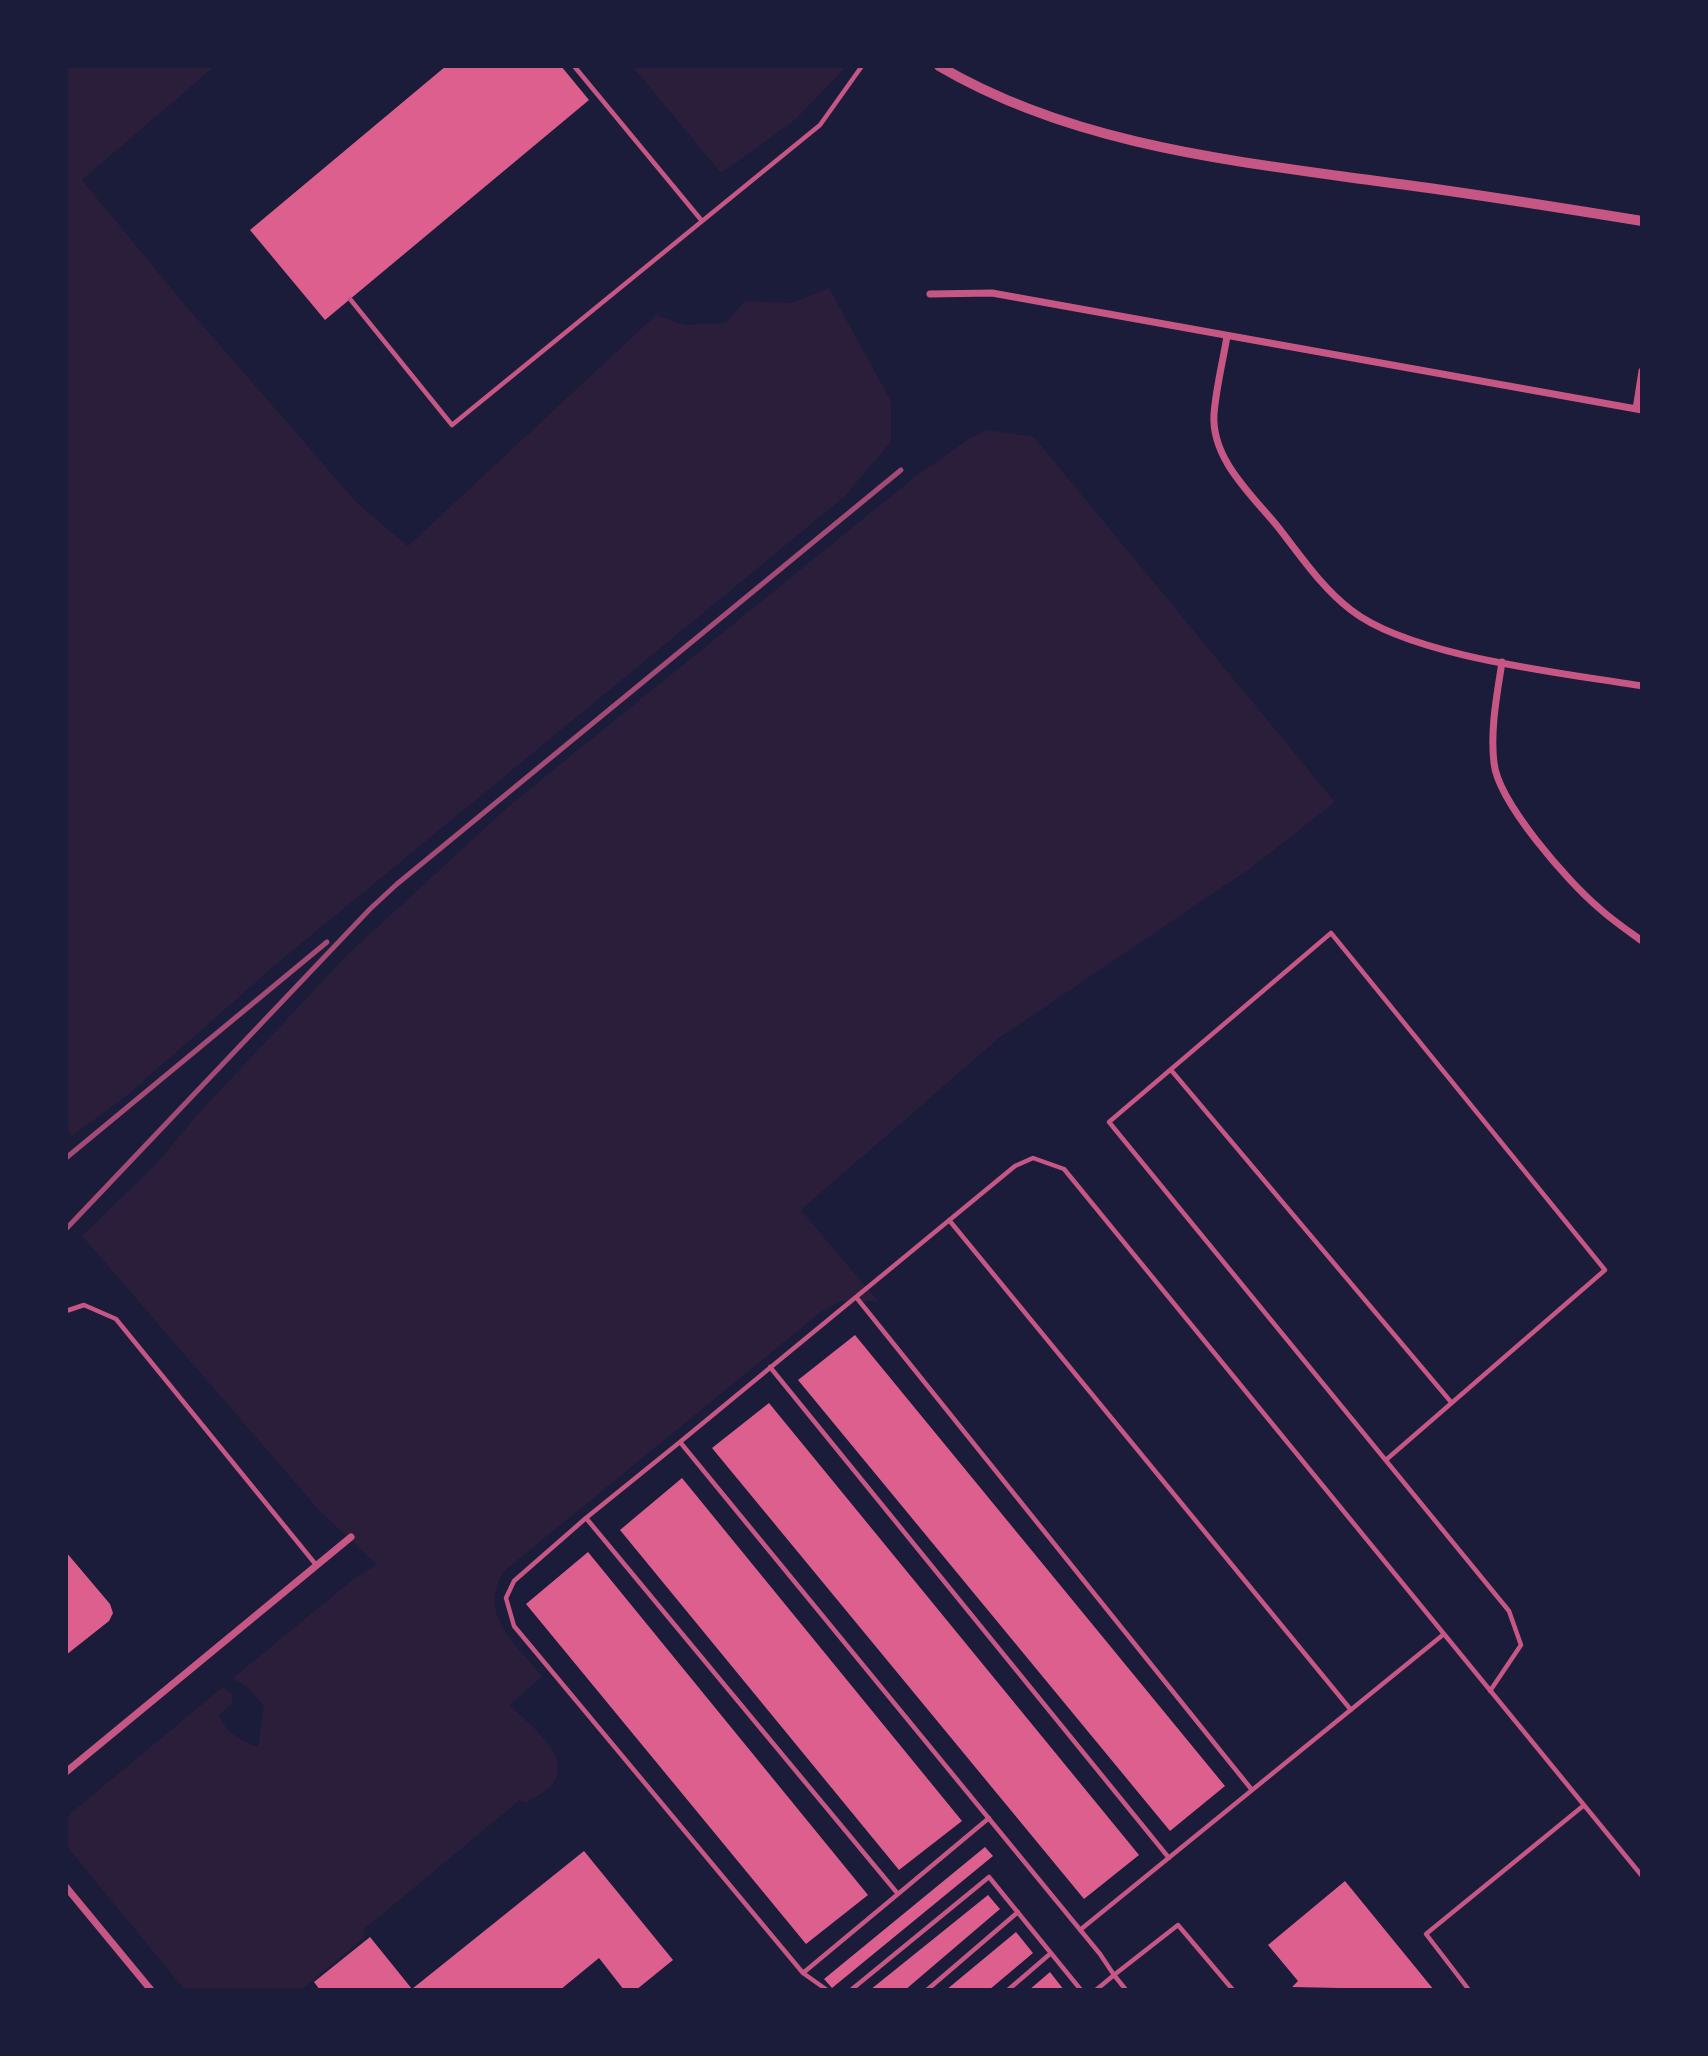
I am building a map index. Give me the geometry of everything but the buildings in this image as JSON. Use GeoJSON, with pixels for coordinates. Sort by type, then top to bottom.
{"type":"FeatureCollection","features":[{"type":"Feature","properties":{"kind":"street"},"geometry":{"type":"LineString","coordinates":[[939,66],[1023,106],[1105,134],[1216,159],[1642,220]]}},
{"type":"Feature","properties":{"kind":"street"},"geometry":{"type":"LineString","coordinates":[[930,294],[992,293],[1639,409],[1642,371]]}},
{"type":"Feature","properties":{"kind":"street"},"geometry":{"type":"LineString","coordinates":[[1227,336],[1214,416],[1218,443],[1229,466],[1324,584],[1351,611],[1387,632],[1502,662],[1642,687]]}},
{"type":"Feature","properties":{"kind":"street"},"geometry":{"type":"LineString","coordinates":[[1502,662],[1492,725],[1494,766],[1510,803],[1542,848],[1598,908],[1642,941]]}},
{"type":"Feature","properties":{"kind":"street"},"geometry":{"type":"LineString","coordinates":[[66,1772],[318,1567],[351,1537]]}},
{"type":"Feature","properties":{"kind":"street"},"geometry":{"type":"LineString","coordinates":[[66,1887],[151,1990]]}},
{"type":"Feature","properties":{"kind":"lane"},"geometry":{"type":"LineString","coordinates":[[574,66],[702,221]]}},
{"type":"Feature","properties":{"kind":"lane"},"geometry":{"type":"LineString","coordinates":[[349,299],[452,425],[820,125],[862,66]]}},
{"type":"Feature","properties":{"kind":"lane"},"geometry":{"type":"LineString","coordinates":[[1387,1459],[1605,1270],[1331,933],[1109,1122],[1387,1459],[1508,1611],[1521,1645],[1490,1691]]}},
{"type":"Feature","properties":{"kind":"lane"},"geometry":{"type":"LineString","coordinates":[[1171,1070],[1451,1402]]}},
{"type":"Feature","properties":{"kind":"lane"},"geometry":{"type":"LineString","coordinates":[[827,1990],[803,1973],[514,1626],[506,1598],[514,1581],[586,1518],[1015,1166],[1032,1158],[1064,1169],[1642,1876]]}},
{"type":"Feature","properties":{"kind":"lane"},"geometry":{"type":"LineString","coordinates":[[949,1220],[1351,1710]]}},
{"type":"Feature","properties":{"kind":"lane"},"geometry":{"type":"LineString","coordinates":[[856,1297],[1252,1790]]}},
{"type":"Feature","properties":{"kind":"lane"},"geometry":{"type":"LineString","coordinates":[[66,1311],[84,1305],[116,1319],[318,1567]]}},
{"type":"Feature","properties":{"kind":"lane"},"geometry":{"type":"LineString","coordinates":[[770,1367],[1169,1858]]}},
{"type":"Feature","properties":{"kind":"lane"},"geometry":{"type":"LineString","coordinates":[[680,1442],[989,1818],[1126,1990]]}},
{"type":"Feature","properties":{"kind":"lane"},"geometry":{"type":"LineString","coordinates":[[586,1518],[898,1895]]}},
{"type":"Feature","properties":{"kind":"lane"},"geometry":{"type":"LineString","coordinates":[[1080,1930],[1444,1634]]}},
{"type":"Feature","properties":{"kind":"lane"},"geometry":{"type":"LineString","coordinates":[[1469,1990],[1426,1934],[1583,1806]]}},
{"type":"Feature","properties":{"kind":"lane"},"geometry":{"type":"LineString","coordinates":[[803,1973],[989,1818]]}},
{"type":"Feature","properties":{"kind":"lane"},"geometry":{"type":"LineString","coordinates":[[851,1990],[989,1877],[1081,1990]]}},
{"type":"Feature","properties":{"kind":"lane"},"geometry":{"type":"LineString","coordinates":[[927,1990],[1018,1912]]}},
{"type":"Feature","properties":{"kind":"lane"},"geometry":{"type":"LineString","coordinates":[[1096,1990],[1178,1925],[1233,1990]]}},
{"type":"Feature","properties":{"kind":"lane"},"geometry":{"type":"LineString","coordinates":[[1008,1990],[1051,1953]]}},
{"type":"Feature","properties":{"kind":"shaded area"},"geometry":{"type":"Polygon","coordinates":[[[66,67],[214,67],[82,180],[185,305],[358,504],[408,546],[656,315],[685,325],[726,323],[745,301],[791,303],[829,288],[891,401],[891,442],[844,497],[280,961],[125,1097],[72,1136],[66,1128],[66,67]]]}},
{"type":"Feature","properties":{"kind":"shaded area"},"geometry":{"type":"Polygon","coordinates":[[[633,67],[846,67],[795,120],[721,173],[633,67]]]}},
{"type":"Feature","properties":{"kind":"shaded area"},"geometry":{"type":"Polygon","coordinates":[[[987,430],[1034,437],[1335,802],[1252,867],[999,1038],[801,1210],[878,1301],[840,1301],[822,1311],[503,1572],[496,1588],[497,1616],[512,1640],[542,1676],[510,1705],[553,1751],[558,1773],[553,1784],[526,1803],[520,1800],[363,1930],[365,1937],[302,1989],[184,1989],[68,1848],[66,1822],[72,1812],[223,1687],[232,1694],[232,1703],[219,1715],[222,1721],[235,1736],[258,1747],[264,1706],[249,1689],[233,1678],[356,1577],[377,1565],[318,1509],[82,1236],[159,1161],[197,1115],[348,954],[509,806],[916,476],[969,439],[987,430]]]}},
{"type":"Feature","properties":{"kind":"railway"},"geometry":{"type":"LineString","coordinates":[[66,1229],[370,909],[397,884],[901,470]]}},
{"type":"Feature","properties":{"kind":"railway"},"geometry":{"type":"LineString","coordinates":[[66,1158],[327,942]]}}]}
